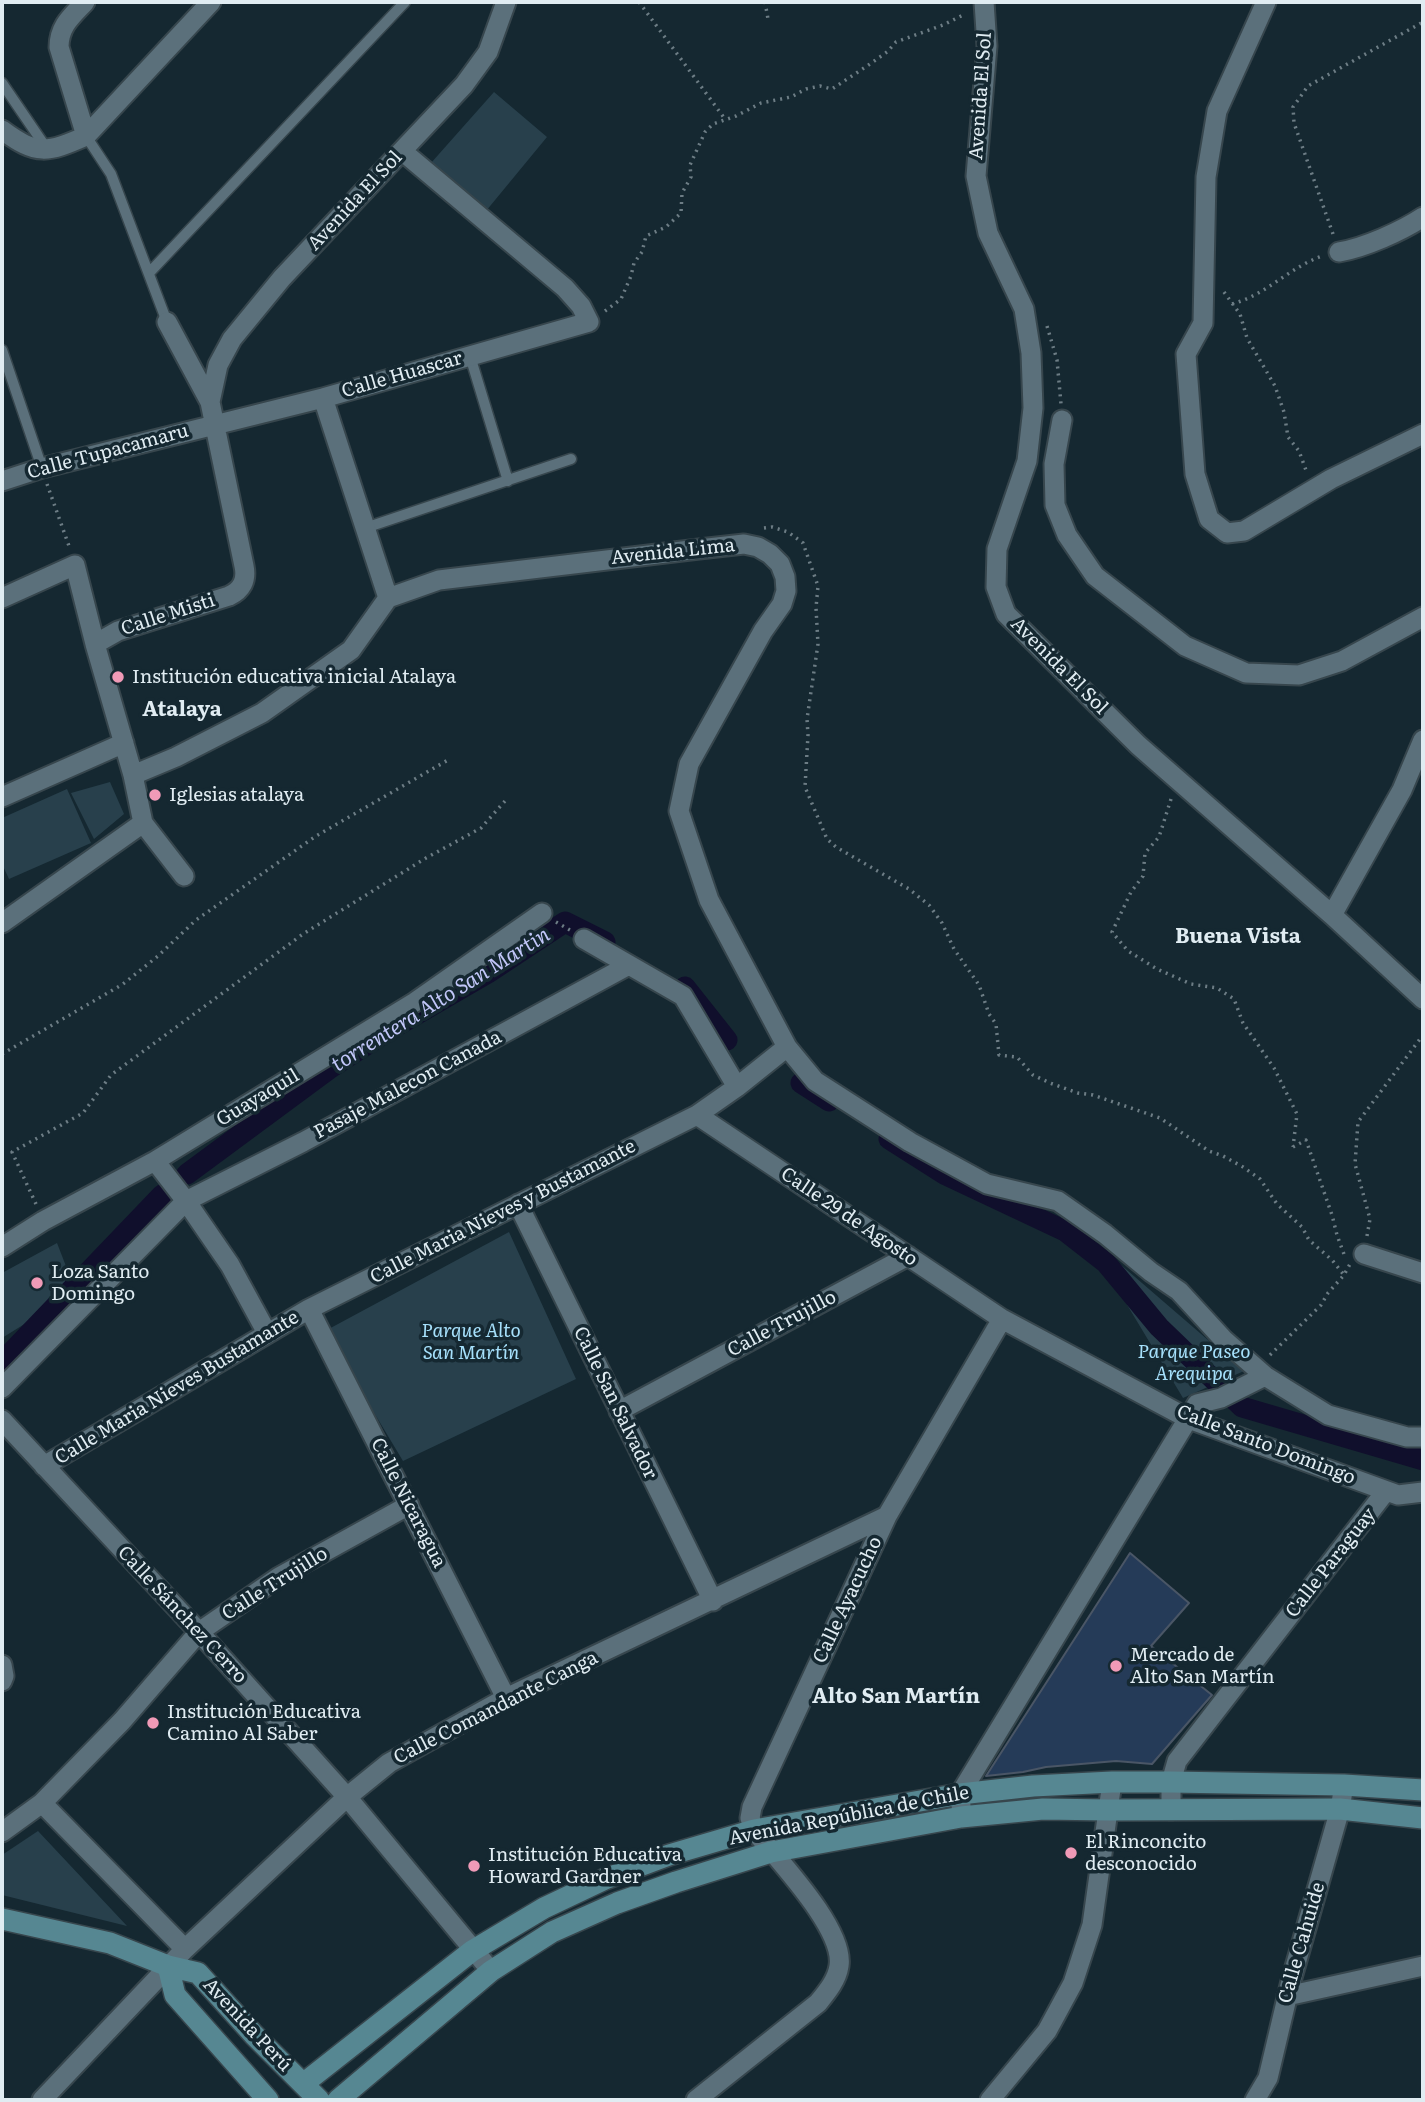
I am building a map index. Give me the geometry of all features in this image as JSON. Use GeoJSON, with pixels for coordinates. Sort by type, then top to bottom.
{"type":"FeatureCollection","features":[{"type":"Feature","properties":{"kind":"street"},"geometry":{"type":"LineString","coordinates":[[85,2],[62,28],[59,47],[86,136]]}},
{"type":"Feature","properties":{"kind":"street"},"geometry":{"type":"LineString","coordinates":[[2,130],[19,143],[47,149],[86,136],[211,2]]}},
{"type":"Feature","properties":{"kind":"street","name":"Avenida El Sol"},"geometry":{"type":"LineString","coordinates":[[210,402],[218,365],[232,339],[282,278],[464,85],[488,52],[506,2]]}},
{"type":"Feature","properties":{"kind":"street","name":"Avenida El Sol"},"geometry":{"type":"LineString","coordinates":[[985,2],[987,46],[976,176],[988,233],[1024,309],[1031,353],[1033,408],[1027,461],[997,548],[996,587],[1006,614],[1138,745],[1332,915],[1423,999]]}},
{"type":"Feature","properties":{"kind":"street"},"geometry":{"type":"LineString","coordinates":[[1266,2],[1217,111],[1206,177],[1203,323],[1186,354],[1195,474],[1209,519],[1227,533],[1244,531],[1320,485],[1423,434]]}},
{"type":"Feature","properties":{"kind":"street"},"geometry":{"type":"LineString","coordinates":[[402,151],[565,288],[581,306],[589,322]]}},
{"type":"Feature","properties":{"kind":"street"},"geometry":{"type":"LineString","coordinates":[[1339,252],[1353,250],[1409,226],[1423,217]]}},
{"type":"Feature","properties":{"kind":"street"},"geometry":{"type":"LineString","coordinates":[[167,322],[210,402],[215,424]]}},
{"type":"Feature","properties":{"kind":"street","name":"Calle Huascar"},"geometry":{"type":"LineString","coordinates":[[215,424],[323,398],[589,322]]}},
{"type":"Feature","properties":{"kind":"street"},"geometry":{"type":"LineString","coordinates":[[133,775],[176,757],[262,713],[351,650],[388,598],[323,398]]}},
{"type":"Feature","properties":{"kind":"street"},"geometry":{"type":"LineString","coordinates":[[1062,420],[1054,464],[1055,505],[1067,535],[1095,576],[1185,646],[1247,673],[1299,675],[1342,661],[1423,617]]}},
{"type":"Feature","properties":{"kind":"street","name":"Calle Tupacamaru"},"geometry":{"type":"LineString","coordinates":[[2,481],[42,468],[215,424]]}},
{"type":"Feature","properties":{"kind":"street","name":"Calle Misti"},"geometry":{"type":"LineString","coordinates":[[95,644],[118,631],[229,596],[241,587],[244,566],[215,424]]}},
{"type":"Feature","properties":{"kind":"street","name":"Avenida Lima"},"geometry":{"type":"LineString","coordinates":[[388,598],[439,580],[744,544],[764,550],[780,564],[786,591],[782,604],[763,631],[689,764],[679,811],[709,900],[787,1047]]}},
{"type":"Feature","properties":{"kind":"street"},"geometry":{"type":"LineString","coordinates":[[2,598],[75,565],[133,775],[143,823],[184,876]]}},
{"type":"Feature","properties":{"kind":"street"},"geometry":{"type":"LineString","coordinates":[[1332,915],[1402,790],[1423,740]]}},
{"type":"Feature","properties":{"kind":"street"},"geometry":{"type":"LineString","coordinates":[[2,797],[124,743]]}},
{"type":"Feature","properties":{"kind":"street"},"geometry":{"type":"LineString","coordinates":[[2,923],[143,823]]}},
{"type":"Feature","properties":{"kind":"street","name":"Guayaquil"},"geometry":{"type":"LineString","coordinates":[[2,1247],[43,1221],[155,1161],[415,1002],[542,913]]}},
{"type":"Feature","properties":{"kind":"street"},"geometry":{"type":"LineString","coordinates":[[584,939],[683,996],[737,1087]]}},
{"type":"Feature","properties":{"kind":"street","name":"Pasaje Malecon Canada"},"geometry":{"type":"LineString","coordinates":[[2,1388],[186,1201],[303,1142],[629,965]]}},
{"type":"Feature","properties":{"kind":"street"},"geometry":{"type":"LineString","coordinates":[[697,1115],[787,1047],[816,1081],[910,1142],[987,1184],[1058,1201],[1179,1291],[1224,1340],[1260,1371],[1328,1415],[1407,1437],[1423,1437]]}},
{"type":"Feature","properties":{"kind":"street","name":"Calle Maria Nieves y Bustamante"},"geometry":{"type":"LineString","coordinates":[[309,1309],[697,1115]]}},
{"type":"Feature","properties":{"kind":"street","name":"Calle 29 de Agosto"},"geometry":{"type":"LineString","coordinates":[[697,1115],[1002,1319]]}},
{"type":"Feature","properties":{"kind":"street"},"geometry":{"type":"LineString","coordinates":[[155,1161],[230,1265],[267,1333]]}},
{"type":"Feature","properties":{"kind":"street","name":"Calle San Salvador"},"geometry":{"type":"LineString","coordinates":[[518,1204],[713,1601]]}},
{"type":"Feature","properties":{"kind":"street","name":"Calle Trujillo"},"geometry":{"type":"LineString","coordinates":[[619,1411],[908,1256]]}},
{"type":"Feature","properties":{"kind":"street"},"geometry":{"type":"LineString","coordinates":[[1357,1259],[1423,1272]]}},
{"type":"Feature","properties":{"kind":"street","name":"Calle Maria Nieves Bustamante"},"geometry":{"type":"LineString","coordinates":[[44,1466],[309,1309]]}},
{"type":"Feature","properties":{"kind":"street","name":"Calle Nicaragua"},"geometry":{"type":"LineString","coordinates":[[309,1309],[506,1698]]}},
{"type":"Feature","properties":{"kind":"street","name":"Calle Santo Domingo"},"geometry":{"type":"LineString","coordinates":[[1002,1319],[1189,1419],[1398,1495],[1423,1492]]}},
{"type":"Feature","properties":{"kind":"street","name":"Calle Ayacucho"},"geometry":{"type":"LineString","coordinates":[[754,1830],[750,1818],[752,1807],[887,1516],[1002,1319]]}},
{"type":"Feature","properties":{"kind":"street"},"geometry":{"type":"LineString","coordinates":[[961,1817],[960,1794],[1197,1404],[1220,1398],[1260,1371]]}},
{"type":"Feature","properties":{"kind":"street","name":"Calle Sánchez Cerro"},"geometry":{"type":"LineString","coordinates":[[3,1422],[200,1632],[347,1797],[491,1971]]}},
{"type":"Feature","properties":{"kind":"street","name":"Calle Paraguay"},"geometry":{"type":"LineString","coordinates":[[1171,1810],[1171,1782],[1177,1761],[1386,1491]]}},
{"type":"Feature","properties":{"kind":"street","name":"Calle Trujillo"},"geometry":{"type":"LineString","coordinates":[[2,1832],[42,1803],[122,1721],[200,1632],[279,1577],[409,1505]]}},
{"type":"Feature","properties":{"kind":"street","name":"Calle Comandante Canga"},"geometry":{"type":"LineString","coordinates":[[42,2100],[185,1949],[347,1797],[389,1763],[506,1698],[887,1516]]}},
{"type":"Feature","properties":{"kind":"street"},"geometry":{"type":"LineString","coordinates":[[2,1665],[2,1681]]}},
{"type":"Feature","properties":{"kind":"street"},"geometry":{"type":"LineString","coordinates":[[990,2100],[1047,2031],[1073,1983],[1092,1925],[1112,1782]]}},
{"type":"Feature","properties":{"kind":"street","name":"Avenida República de Chile"},"geometry":{"type":"LineString","coordinates":[[303,2084],[472,1951],[544,1908],[605,1879],[669,1855],[754,1830],[960,1794],[1033,1786],[1171,1782],[1344,1785],[1423,1790]]}},
{"type":"Feature","properties":{"kind":"street","name":"Calle Cahuide"},"geometry":{"type":"LineString","coordinates":[[1255,2100],[1268,2078],[1287,1996],[1340,1809],[1344,1785]]}},
{"type":"Feature","properties":{"kind":"street"},"geometry":{"type":"LineString","coordinates":[[42,1803],[185,1949]]}},
{"type":"Feature","properties":{"kind":"street","name":"Avenida República de Chile"},"geometry":{"type":"LineString","coordinates":[[338,2100],[491,1971],[552,1932],[617,1903],[771,1852],[961,1817],[1042,1809],[1340,1809],[1423,1818]]}},
{"type":"Feature","properties":{"kind":"street"},"geometry":{"type":"LineString","coordinates":[[696,2100],[818,2003],[833,1984],[840,1964],[834,1939],[822,1915],[754,1830]]}},
{"type":"Feature","properties":{"kind":"street"},"geometry":{"type":"LineString","coordinates":[[2,1919],[110,1943],[168,1966]]}},
{"type":"Feature","properties":{"kind":"street","name":"Avenida Perú"},"geometry":{"type":"LineString","coordinates":[[268,2100],[175,1995],[168,1966],[198,1973],[254,2035],[319,2100]]}},
{"type":"Feature","properties":{"kind":"street"},"geometry":{"type":"LineString","coordinates":[[1287,1996],[1423,1966]]}},
{"type":"Feature","properties":{"kind":"street"},"geometry":{"type":"LineString","coordinates":[[230,2059],[254,2035]]}},
{"type":"Feature","properties":{"kind":"lane"},"geometry":{"type":"LineString","coordinates":[[149,273],[405,2]]}},
{"type":"Feature","properties":{"kind":"lane"},"geometry":{"type":"LineString","coordinates":[[2,83],[47,149]]}},
{"type":"Feature","properties":{"kind":"lane"},"geometry":{"type":"LineString","coordinates":[[86,136],[111,174],[167,322]]}},
{"type":"Feature","properties":{"kind":"lane"},"geometry":{"type":"LineString","coordinates":[[2,350],[42,468]]}},
{"type":"Feature","properties":{"kind":"lane"},"geometry":{"type":"LineString","coordinates":[[470,356],[508,481]]}},
{"type":"Feature","properties":{"kind":"lane"},"geometry":{"type":"LineString","coordinates":[[365,528],[571,459]]}},
{"type":"Feature","properties":{"kind":"path"},"geometry":{"type":"LineString","coordinates":[[639,2],[725,119]]}},
{"type":"Feature","properties":{"kind":"path"},"geometry":{"type":"LineString","coordinates":[[765,2],[768,19]]}},
{"type":"Feature","properties":{"kind":"path"},"geometry":{"type":"LineString","coordinates":[[1232,304],[1246,301],[1307,261],[1339,252],[1294,123],[1293,107],[1308,86],[1423,22]]}},
{"type":"Feature","properties":{"kind":"path"},"geometry":{"type":"LineString","coordinates":[[589,322],[621,299],[634,263],[642,252],[646,236],[666,227],[681,213],[682,193],[691,177],[690,165],[705,132],[713,124],[761,103],[791,97],[806,89],[820,86],[832,89],[887,52],[896,42],[933,29]]}},
{"type":"Feature","properties":{"kind":"path"},"geometry":{"type":"LineString","coordinates":[[1222,283],[1225,295],[1240,314],[1247,338],[1275,386],[1284,412],[1288,437],[1299,451],[1308,474],[1320,485]]}},
{"type":"Feature","properties":{"kind":"path"},"geometry":{"type":"LineString","coordinates":[[42,468],[75,565]]}},
{"type":"Feature","properties":{"kind":"path"},"geometry":{"type":"LineString","coordinates":[[757,528],[772,527],[788,532],[803,543],[818,586],[818,644],[807,719],[804,787],[827,839],[909,889],[929,905],[942,923],[954,950],[979,985],[989,1014],[996,1024],[999,1055],[1017,1057],[1033,1075],[1050,1083],[1160,1118],[1209,1152],[1243,1167],[1260,1179],[1277,1204],[1302,1227],[1309,1240],[1332,1260],[1344,1275]]}},
{"type":"Feature","properties":{"kind":"path"},"geometry":{"type":"LineString","coordinates":[[2,1054],[123,984],[196,920],[316,836],[448,760]]}},
{"type":"Feature","properties":{"kind":"path"},"geometry":{"type":"LineString","coordinates":[[1180,782],[1166,810],[1159,837],[1145,853],[1143,876],[1131,892],[1112,932],[1128,951],[1157,969],[1191,984],[1217,988],[1234,999],[1243,1023],[1274,1068],[1297,1114],[1293,1147],[1306,1140],[1345,1257],[1357,1259]]}},
{"type":"Feature","properties":{"kind":"path"},"geometry":{"type":"LineString","coordinates":[[43,1221],[12,1152],[83,1113],[111,1074],[303,934],[426,858],[481,828],[505,801]]}},
{"type":"Feature","properties":{"kind":"path"},"geometry":{"type":"LineString","coordinates":[[542,913],[584,939]]}},
{"type":"Feature","properties":{"kind":"path"},"geometry":{"type":"LineString","coordinates":[[1260,1371],[1315,1311],[1357,1259],[1370,1219],[1355,1164],[1358,1122],[1423,1035]]}},
{"type":"Feature","properties":{"kind":"green space"},"geometry":{"type":"Polygon","coordinates":[[[494,92],[547,137],[486,211],[431,163],[494,92]]]}},
{"type":"Feature","properties":{"kind":"green space"},"geometry":{"type":"Polygon","coordinates":[[[110,782],[124,814],[94,839],[71,793],[110,782]]]}},
{"type":"Feature","properties":{"kind":"green space"},"geometry":{"type":"Polygon","coordinates":[[[67,789],[91,843],[9,879],[2,864],[2,818],[67,789]]]}},
{"type":"Feature","properties":{"kind":"green space","name":"Parque Alto San Martín"},"geometry":{"type":"Polygon","coordinates":[[[509,1232],[576,1379],[403,1461],[325,1331],[509,1232]]]}},
{"type":"Feature","properties":{"kind":"green space","name":"Parque Paseo Arequipa"},"geometry":{"type":"Polygon","coordinates":[[[1084,1233],[1244,1371],[1183,1398],[1084,1233]]]}},
{"type":"Feature","properties":{"kind":"green space","name":"Loza Santo Domingo"},"geometry":{"type":"Polygon","coordinates":[[[57,1243],[76,1292],[2,1338],[2,1273],[57,1243]]]}},
{"type":"Feature","properties":{"kind":"green space"},"geometry":{"type":"Polygon","coordinates":[[[38,1831],[127,1926],[2,1895],[2,1855],[38,1831]]]}},
{"type":"Feature","properties":{"kind":"building","name":"Mercado de Alto San Martín"},"geometry":{"type":"Polygon","coordinates":[[[1130,1553],[1189,1603],[1151,1646],[1212,1695],[1152,1764],[1116,1761],[986,1776],[1130,1553]]]}},
{"type":"Feature","properties":{"kind":"waterway","name":"torrentera Alto San Martin"},"geometry":{"type":"LineString","coordinates":[[187,1174],[329,1069],[488,973],[565,922],[605,942]]}},
{"type":"Feature","properties":{"kind":"waterway","name":"torrentera Alto San Martin"},"geometry":{"type":"LineString","coordinates":[[685,987],[727,1040]]}},
{"type":"Feature","properties":{"kind":"waterway","name":"torrentera Alto San Martin"},"geometry":{"type":"LineString","coordinates":[[801,1083],[829,1101]]}},
{"type":"Feature","properties":{"kind":"waterway","name":"torrentera Alto San Martin"},"geometry":{"type":"LineString","coordinates":[[889,1139],[944,1174],[1065,1231],[1106,1263],[1159,1327],[1242,1407],[1423,1460]]}},
{"type":"Feature","properties":{"kind":"waterway","name":"torrentera Alto San Martin"},"geometry":{"type":"LineString","coordinates":[[2,1362],[162,1195]]}},
{"type":"Feature","properties":{"kind":"place","name":"Institución educativa inicial Atalaya"},"geometry":{"type":"Point","coordinates":[118,677]}},
{"type":"Feature","properties":{"kind":"place","name":"Iglesias atalaya"},"geometry":{"type":"Point","coordinates":[155,795]}},
{"type":"Feature","properties":{"kind":"place","name":"Loza Santo Domingo"},"geometry":{"type":"Point","coordinates":[37,1283]}},
{"type":"Feature","properties":{"kind":"place","name":"Mercado de Alto San Martín"},"geometry":{"type":"Point","coordinates":[1116,1666]}},
{"type":"Feature","properties":{"kind":"place","name":"Institución Educativa Camino Al Saber"},"geometry":{"type":"Point","coordinates":[153,1723]}},
{"type":"Feature","properties":{"kind":"place","name":"El Rinconcito desconocido"},"geometry":{"type":"Point","coordinates":[1071,1853]}},
{"type":"Feature","properties":{"kind":"place","name":"Institución Educativa Howard Gardner"},"geometry":{"type":"Point","coordinates":[474,1866]}},
{"type":"Feature","properties":{"kind":"district","name":"Atalaya"},"geometry":{"type":"Point","coordinates":[182,710]}},
{"type":"Feature","properties":{"kind":"district","name":"Buena Vista"},"geometry":{"type":"Point","coordinates":[1238,937]}},
{"type":"Feature","properties":{"kind":"district","name":"Alto San Martín"},"geometry":{"type":"Point","coordinates":[896,1697]}}]}
